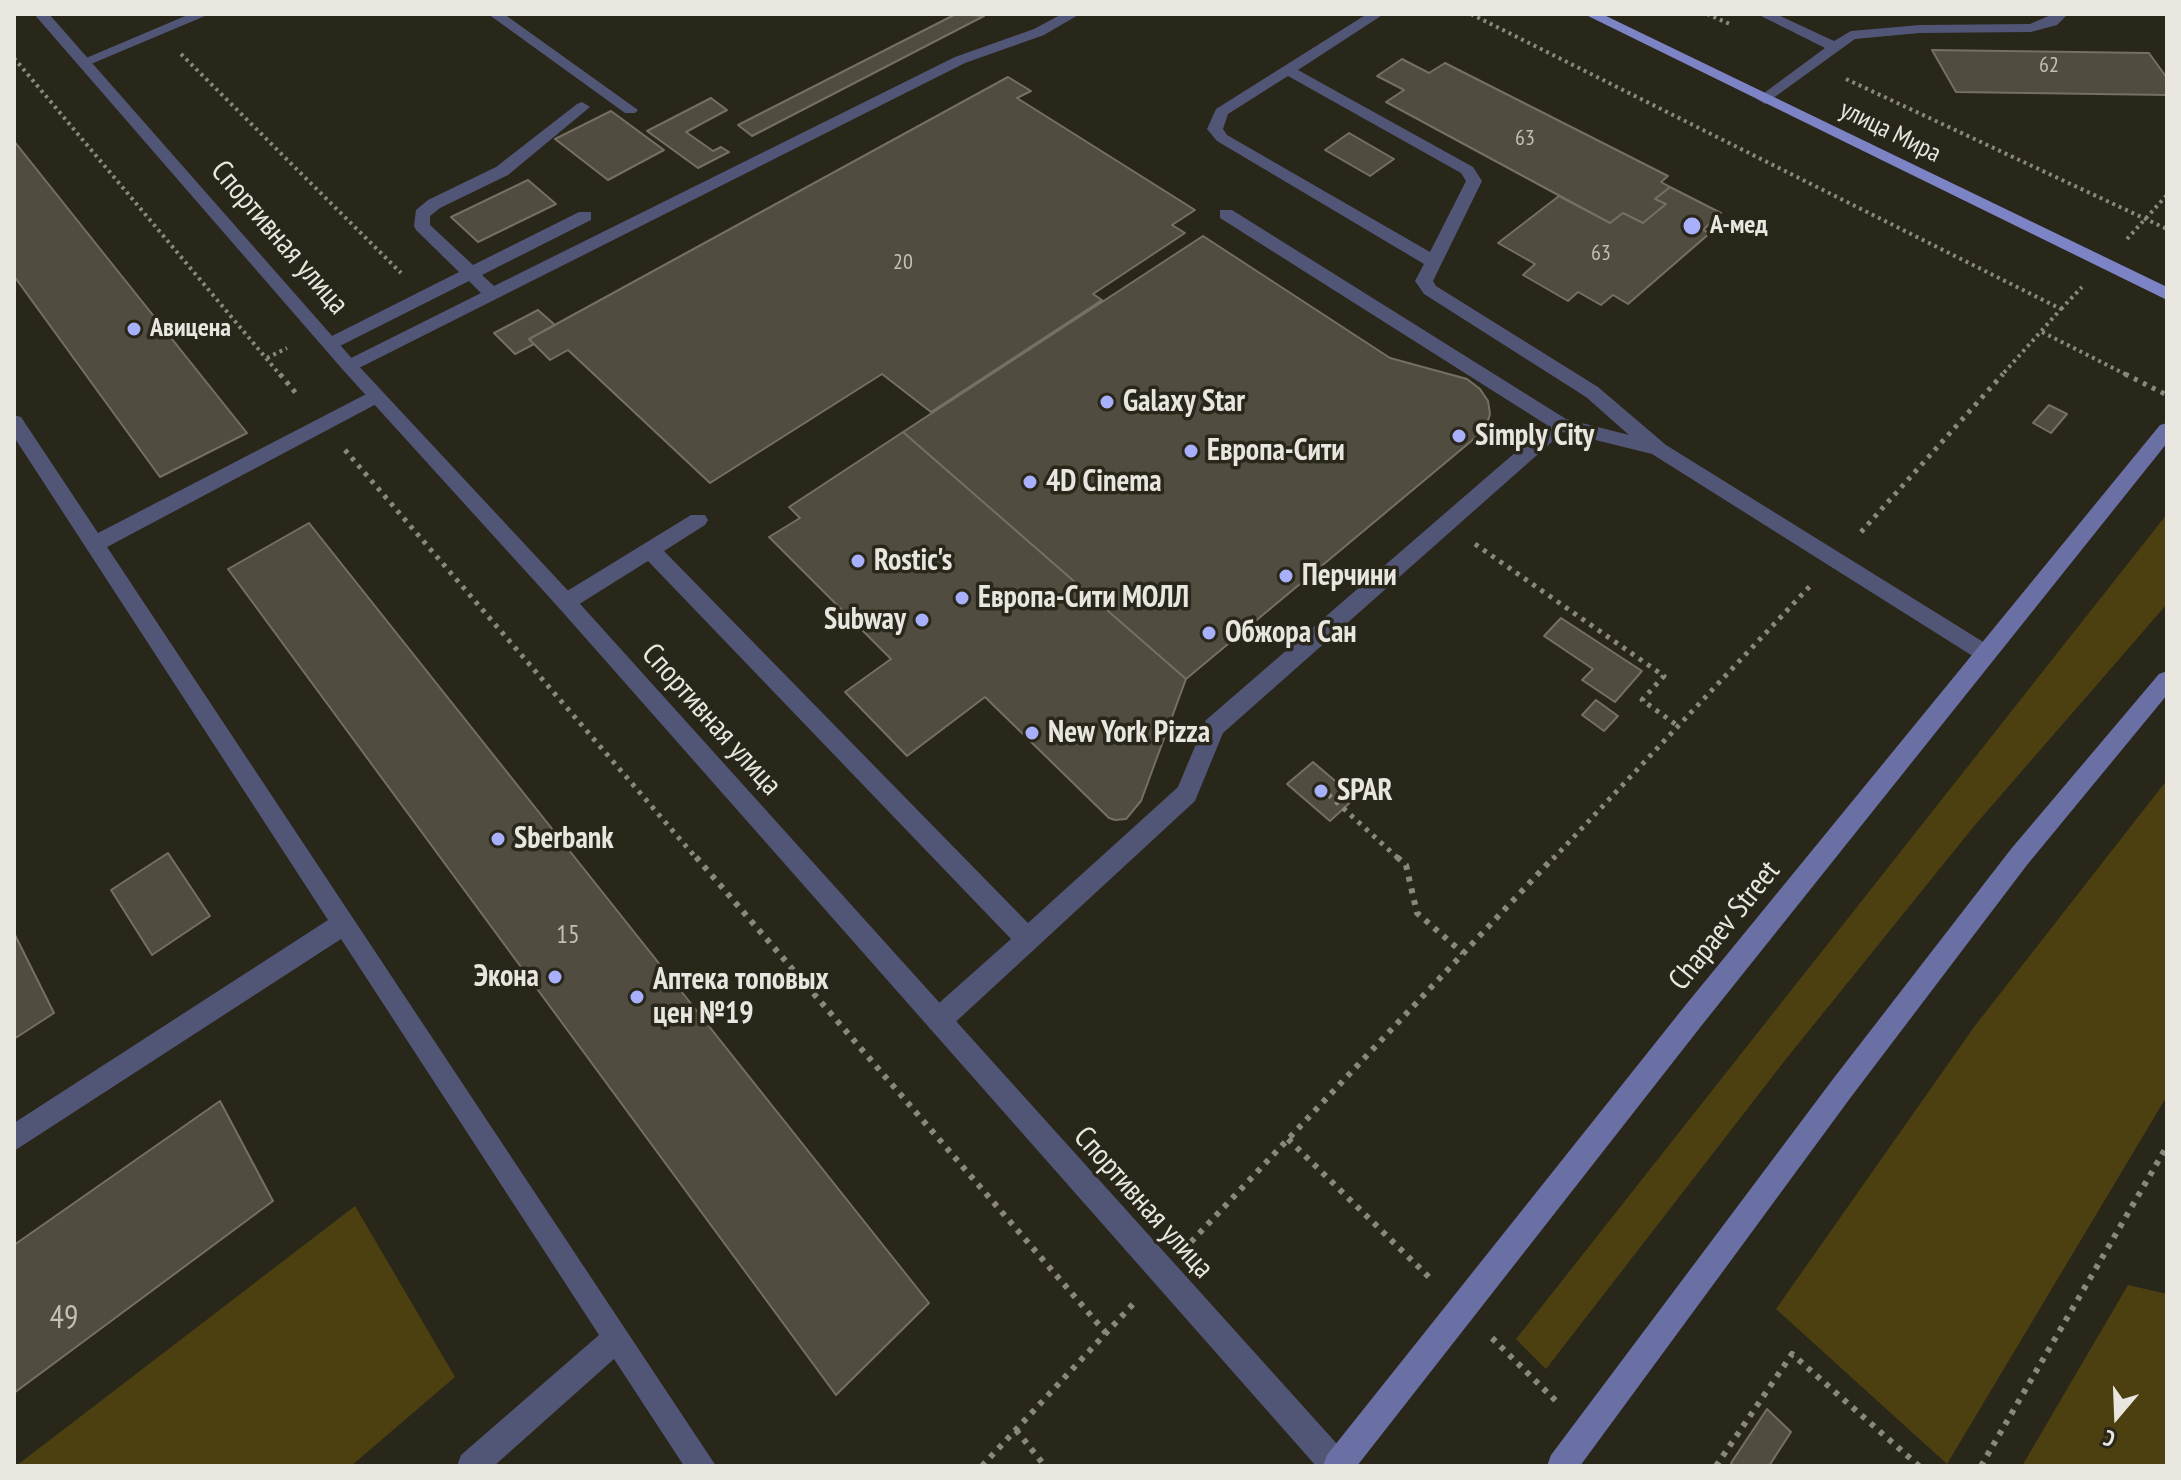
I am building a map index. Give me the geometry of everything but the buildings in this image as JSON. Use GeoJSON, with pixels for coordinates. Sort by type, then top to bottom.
{"type":"FeatureCollection","features":[{"type":"Feature","properties":{"kind":"main road","name":"улица Мира"},"geometry":{"type":"LineString","coordinates":[[1591,14],[2167,294]]}},
{"type":"Feature","properties":{"kind":"main road","name":"Chapaev Street"},"geometry":{"type":"LineString","coordinates":[[1337,1466],[1693,1016],[2167,430]]}},
{"type":"Feature","properties":{"kind":"main road"},"geometry":{"type":"LineString","coordinates":[[1562,1466],[1842,1088],[2019,857],[2167,680]]}},
{"type":"Feature","properties":{"kind":"street","name":"Спортивная улица"},"geometry":{"type":"LineString","coordinates":[[41,14],[86,61],[349,366],[566,602],[1337,1466]]}},
{"type":"Feature","properties":{"kind":"street"},"geometry":{"type":"LineString","coordinates":[[495,14],[630,110]]}},
{"type":"Feature","properties":{"kind":"street"},"geometry":{"type":"LineString","coordinates":[[349,366],[960,60],[1039,32],[1073,14]]}},
{"type":"Feature","properties":{"kind":"street"},"geometry":{"type":"LineString","coordinates":[[1377,14],[1221,112],[1215,129],[1222,138],[1432,261]]}},
{"type":"Feature","properties":{"kind":"street"},"geometry":{"type":"LineString","coordinates":[[1764,14],[1835,47]]}},
{"type":"Feature","properties":{"kind":"street"},"geometry":{"type":"LineString","coordinates":[[1765,99],[1879,14]]}},
{"type":"Feature","properties":{"kind":"street"},"geometry":{"type":"LineString","coordinates":[[1851,35],[1920,29],[2031,28],[2052,22],[2061,14]]}},
{"type":"Feature","properties":{"kind":"street"},"geometry":{"type":"LineString","coordinates":[[86,61],[198,16]]}},
{"type":"Feature","properties":{"kind":"street"},"geometry":{"type":"LineString","coordinates":[[1288,70],[1467,170],[1474,181],[1432,261],[1424,281],[1430,290],[1592,392],[1659,450],[1837,558],[1986,654]]}},
{"type":"Feature","properties":{"kind":"street"},"geometry":{"type":"LineString","coordinates":[[493,295],[422,226],[422,214],[434,204],[502,171],[582,107]]}},
{"type":"Feature","properties":{"kind":"street"},"geometry":{"type":"LineString","coordinates":[[1226,214],[1560,424],[1659,450]]}},
{"type":"Feature","properties":{"kind":"street"},"geometry":{"type":"LineString","coordinates":[[330,344],[585,216]]}},
{"type":"Feature","properties":{"kind":"street"},"geometry":{"type":"LineString","coordinates":[[95,544],[376,396]]}},
{"type":"Feature","properties":{"kind":"street"},"geometry":{"type":"LineString","coordinates":[[14,422],[701,1466]]}},
{"type":"Feature","properties":{"kind":"street"},"geometry":{"type":"LineString","coordinates":[[939,1020],[1187,794],[1214,727],[1560,424]]}},
{"type":"Feature","properties":{"kind":"street"},"geometry":{"type":"LineString","coordinates":[[566,602],[698,520]]}},
{"type":"Feature","properties":{"kind":"street"},"geometry":{"type":"LineString","coordinates":[[650,550],[1029,941]]}},
{"type":"Feature","properties":{"kind":"street"},"geometry":{"type":"LineString","coordinates":[[14,1138],[344,923]]}},
{"type":"Feature","properties":{"kind":"street"},"geometry":{"type":"LineString","coordinates":[[472,1466],[617,1338]]}},
{"type":"Feature","properties":{"kind":"path"},"geometry":{"type":"LineString","coordinates":[[982,1466],[1837,558],[2061,309],[1471,14]]}},
{"type":"Feature","properties":{"kind":"path"},"geometry":{"type":"LineString","coordinates":[[1707,14],[1734,26]]}},
{"type":"Feature","properties":{"kind":"path"},"geometry":{"type":"LineString","coordinates":[[159,32],[424,297]]}},
{"type":"Feature","properties":{"kind":"path"},"geometry":{"type":"LineString","coordinates":[[14,58],[322,424],[1106,1333]]}},
{"type":"Feature","properties":{"kind":"path"},"geometry":{"type":"LineString","coordinates":[[1813,63],[2167,229]]}},
{"type":"Feature","properties":{"kind":"path"},"geometry":{"type":"LineString","coordinates":[[2042,332],[2167,395]]}},
{"type":"Feature","properties":{"kind":"path"},"geometry":{"type":"LineString","coordinates":[[1446,524],[1664,676],[1642,700],[1678,726]]}},
{"type":"Feature","properties":{"kind":"path"},"geometry":{"type":"LineString","coordinates":[[1321,788],[1406,865],[1417,913],[1463,953]]}},
{"type":"Feature","properties":{"kind":"path"},"geometry":{"type":"LineString","coordinates":[[1981,1466],[2167,1146]]}},
{"type":"Feature","properties":{"kind":"path"},"geometry":{"type":"LineString","coordinates":[[1716,1466],[1792,1354],[1919,1466]]}},
{"type":"Feature","properties":{"kind":"path"},"geometry":{"type":"LineString","coordinates":[[1016,1430],[1045,1466]]}},
{"type":"Feature","properties":{"kind":"shaded area"},"geometry":{"type":"Polygon","coordinates":[[[2167,514],[2167,604],[1975,825],[1786,1059],[1546,1369],[1516,1339],[2167,514]]]}},
{"type":"Feature","properties":{"kind":"shaded area"},"geometry":{"type":"Polygon","coordinates":[[[2167,780],[2167,1096],[1947,1464],[1776,1309],[1974,1027],[2167,780]]]}},
{"type":"Feature","properties":{"kind":"shaded area"},"geometry":{"type":"Polygon","coordinates":[[[355,1206],[455,1377],[351,1466],[16,1466],[355,1206]]]}},
{"type":"Feature","properties":{"kind":"shaded area"},"geometry":{"type":"Polygon","coordinates":[[[2128,1285],[2167,1294],[2167,1466],[2022,1466],[2128,1285]]]}},
{"type":"Feature","properties":{"kind":"place","name":"А-мед"},"geometry":{"type":"Point","coordinates":[1692,226]}},
{"type":"Feature","properties":{"kind":"place","name":"Авицена"},"geometry":{"type":"Point","coordinates":[134,329]}},
{"type":"Feature","properties":{"kind":"place","name":"Galaxy Star"},"geometry":{"type":"Point","coordinates":[1107,402]}},
{"type":"Feature","properties":{"kind":"place","name":"Simply City"},"geometry":{"type":"Point","coordinates":[1459,436]}},
{"type":"Feature","properties":{"kind":"place","name":"Европа-Сити"},"geometry":{"type":"Point","coordinates":[1191,451]}},
{"type":"Feature","properties":{"kind":"place","name":"4D Cinema"},"geometry":{"type":"Point","coordinates":[1030,482]}},
{"type":"Feature","properties":{"kind":"place","name":"Rostic's"},"geometry":{"type":"Point","coordinates":[858,561]}},
{"type":"Feature","properties":{"kind":"place","name":"Перчини"},"geometry":{"type":"Point","coordinates":[1286,576]}},
{"type":"Feature","properties":{"kind":"place","name":"Европа-Сити МОЛЛ"},"geometry":{"type":"Point","coordinates":[962,598]}},
{"type":"Feature","properties":{"kind":"place","name":"Subway"},"geometry":{"type":"Point","coordinates":[922,620]}},
{"type":"Feature","properties":{"kind":"place","name":"Обжора Сан"},"geometry":{"type":"Point","coordinates":[1209,633]}},
{"type":"Feature","properties":{"kind":"place","name":"New York Pizza"},"geometry":{"type":"Point","coordinates":[1032,733]}},
{"type":"Feature","properties":{"kind":"place","name":"SPAR"},"geometry":{"type":"Point","coordinates":[1321,791]}},
{"type":"Feature","properties":{"kind":"place","name":"Sberbank"},"geometry":{"type":"Point","coordinates":[498,839]}},
{"type":"Feature","properties":{"kind":"place","name":"Экона"},"geometry":{"type":"Point","coordinates":[555,977]}},
{"type":"Feature","properties":{"kind":"place","name":"Аптека топовых цен №19"},"geometry":{"type":"Point","coordinates":[637,997]}}]}
